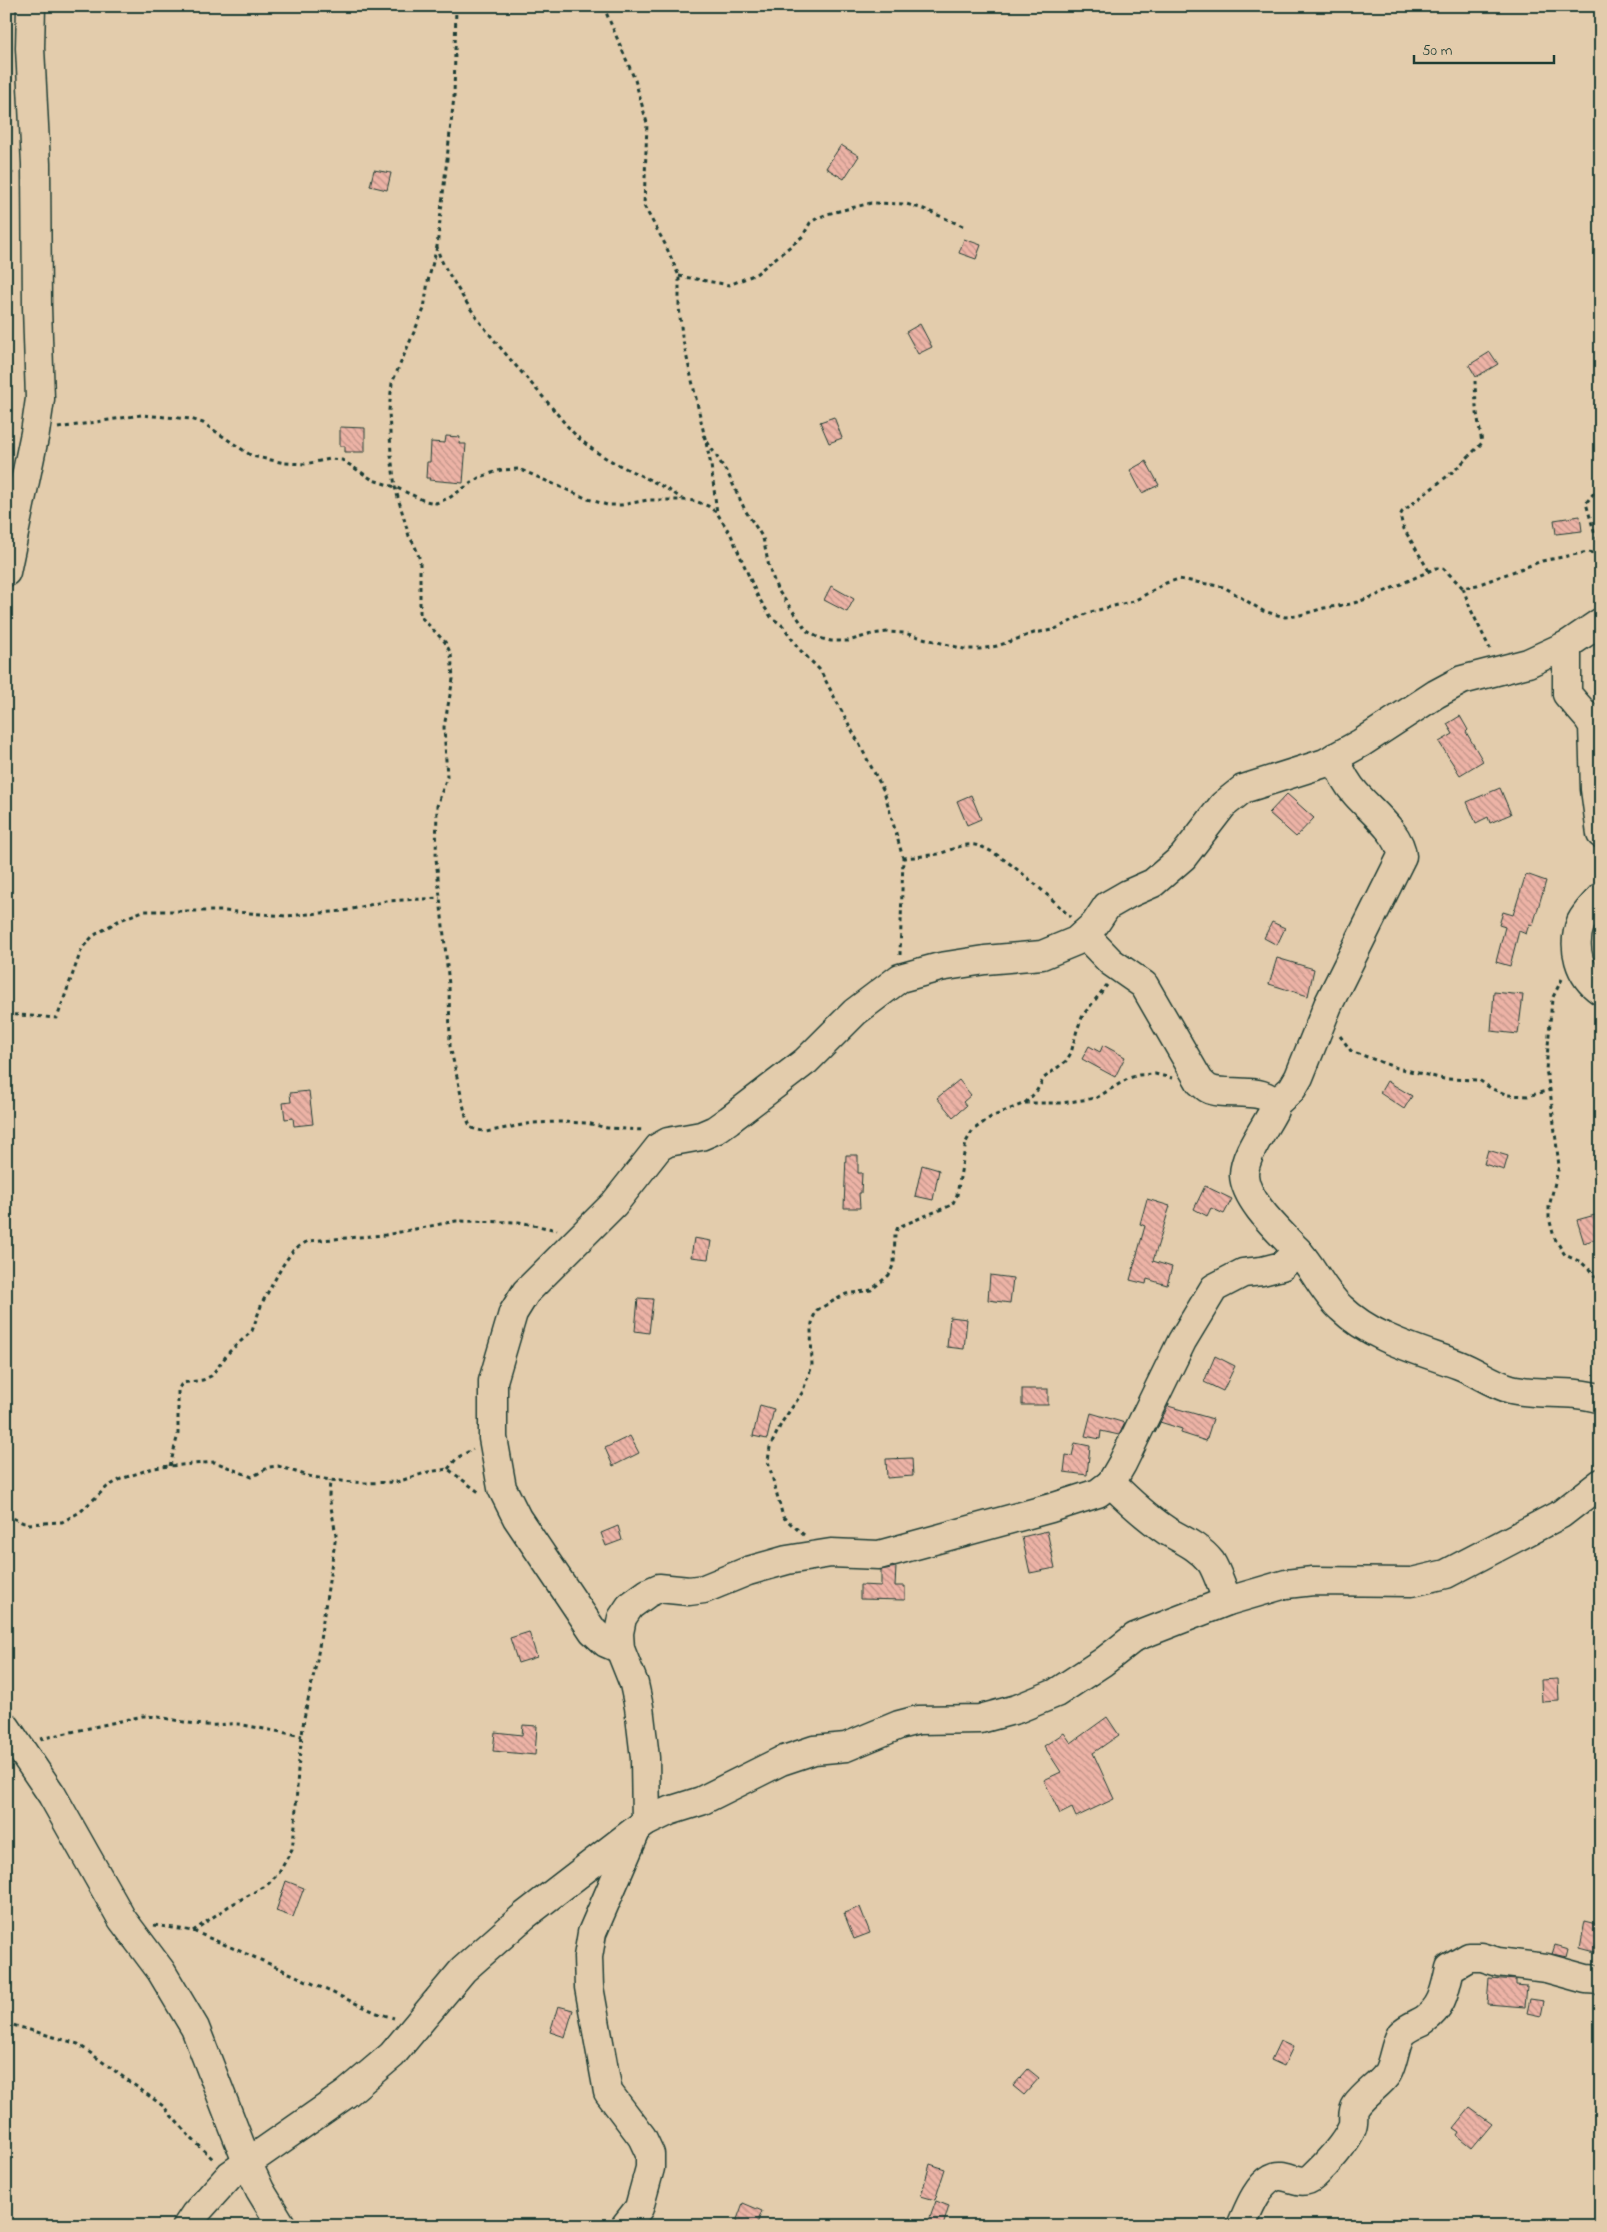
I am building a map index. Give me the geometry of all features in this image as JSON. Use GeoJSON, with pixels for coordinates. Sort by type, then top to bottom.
{"type":"FeatureCollection","features":[{"type":"Feature","properties":{"kind":"street"},"geometry":{"type":"LineString","coordinates":[[6,572],[35,433],[40,399],[35,111],[30,48],[31,6]]}},
{"type":"Feature","properties":{"kind":"street"},"geometry":{"type":"LineString","coordinates":[[620,1649],[606,1642],[593,1631],[516,1518],[502,1488],[492,1438],[493,1381],[513,1313],[526,1292],[614,1204],[662,1144],[701,1136],[715,1130],[730,1120],[806,1061],[855,1012],[900,978],[940,967],[985,960],[1042,955],[1076,941],[1095,924],[1107,906],[1153,883],[1176,864],[1223,805],[1243,789],[1324,763],[1362,743],[1436,694],[1462,680],[1501,669],[1528,664],[1567,645],[1588,628],[1601,622]]}},
{"type":"Feature","properties":{"kind":"street"},"geometry":{"type":"LineString","coordinates":[[1567,645],[1567,694],[1593,726],[1595,789],[1601,834]]}},
{"type":"Feature","properties":{"kind":"street"},"geometry":{"type":"LineString","coordinates":[[1335,757],[1342,775],[1356,794],[1388,828],[1402,849],[1402,856],[1328,1005],[1299,1077],[1292,1089],[1274,1105],[1271,1115],[1249,1155],[1244,1175],[1250,1194],[1262,1212],[1298,1251],[1339,1307],[1355,1321],[1396,1342],[1461,1366],[1497,1385],[1539,1393],[1576,1394],[1601,1398]]}},
{"type":"Feature","properties":{"kind":"street"},"geometry":{"type":"LineString","coordinates":[[1601,897],[1581,922],[1577,947],[1578,962],[1586,976],[1601,991]]}},
{"type":"Feature","properties":{"kind":"street"},"geometry":{"type":"LineString","coordinates":[[1084,934],[1120,970],[1144,985],[1200,1082],[1208,1089],[1218,1092],[1264,1094],[1274,1105]]}},
{"type":"Feature","properties":{"kind":"street"},"geometry":{"type":"LineString","coordinates":[[624,2226],[639,2208],[650,2168],[650,2154],[642,2137],[608,2092],[589,1988],[588,1957],[592,1933],[642,1825],[644,1758],[639,1707],[634,1684],[620,1649],[619,1633],[622,1618],[630,1606],[648,1593],[659,1588],[704,1589],[748,1572],[787,1560],[832,1553],[879,1554],[1052,1508],[1098,1493],[1111,1484],[1182,1341],[1214,1288],[1243,1273],[1262,1272],[1282,1266],[1298,1251]]}},
{"type":"Feature","properties":{"kind":"street"},"geometry":{"type":"LineString","coordinates":[[187,2226],[195,2214],[239,2168],[346,2094],[392,2055],[464,1970],[524,1916],[642,1825],[669,1811],[701,1801],[782,1761],[814,1750],[846,1746],[899,1725],[918,1720],[980,1719],[1017,1709],[1056,1693],[1103,1662],[1135,1637],[1228,1601],[1286,1584],[1313,1581],[1412,1582],[1446,1574],[1561,1514],[1601,1483]]}},
{"type":"Feature","properties":{"kind":"street"},"geometry":{"type":"LineString","coordinates":[[1111,1484],[1138,1510],[1204,1554],[1212,1564],[1228,1601]]}},
{"type":"Feature","properties":{"kind":"street"},"geometry":{"type":"LineString","coordinates":[[12,1735],[52,1795],[122,1919],[161,1971],[194,2028],[239,2168],[260,2190],[282,2226]]}},
{"type":"Feature","properties":{"kind":"street"},"geometry":{"type":"LineString","coordinates":[[1241,2226],[1262,2187],[1272,2178],[1280,2176],[1301,2182],[1308,2181],[1334,2155],[1352,2130],[1354,2108],[1368,2091],[1384,2079],[1388,2073],[1402,2034],[1436,2011],[1444,1997],[1450,1968],[1459,1961],[1469,1957],[1482,1957],[1498,1962],[1546,1968],[1586,1979],[1601,1980]]}},
{"type":"Feature","properties":{"kind":"path"},"geometry":{"type":"LineString","coordinates":[[456,6],[454,97],[437,246],[428,281],[424,309],[392,383],[389,410],[391,455],[395,487],[409,536],[418,552],[420,616],[445,642],[451,654],[453,679],[444,727],[447,777],[437,806],[436,858],[449,985],[450,1046],[466,1116],[471,1128],[486,1132],[532,1123],[560,1122],[587,1123],[607,1128],[653,1131]]}},
{"type":"Feature","properties":{"kind":"path"},"geometry":{"type":"LineString","coordinates":[[605,6],[635,80],[647,123],[644,206],[665,244],[679,276],[682,336],[710,465],[717,513]]}},
{"type":"Feature","properties":{"kind":"path"},"geometry":{"type":"LineString","coordinates":[[679,276],[729,285],[756,274],[803,236],[810,223],[816,218],[871,203],[906,204],[924,208],[965,227]]}},
{"type":"Feature","properties":{"kind":"path"},"geometry":{"type":"LineString","coordinates":[[437,246],[442,264],[476,318],[565,425],[587,446],[612,462],[669,489],[682,500]]}},
{"type":"Feature","properties":{"kind":"path"},"geometry":{"type":"LineString","coordinates":[[1429,571],[1404,529],[1400,516],[1402,512],[1430,488],[1455,470],[1482,443],[1476,407],[1475,381]]}},
{"type":"Feature","properties":{"kind":"path"},"geometry":{"type":"LineString","coordinates":[[35,433],[86,422],[141,415],[191,419],[203,423],[252,456],[285,463],[304,464],[330,459],[342,460],[372,480],[395,487],[425,502],[436,503],[449,498],[480,477],[501,470],[520,469],[607,505],[621,505],[648,500],[682,500],[695,501],[708,506],[717,513],[731,536],[754,590],[766,610],[783,626],[799,649],[820,670],[884,791],[903,858],[900,978]]}},
{"type":"Feature","properties":{"kind":"path"},"geometry":{"type":"LineString","coordinates":[[703,435],[729,476],[745,510],[764,538],[769,567],[777,589],[807,631],[819,638],[831,641],[848,641],[872,634],[887,632],[904,633],[964,649],[980,649],[997,646],[1034,633],[1053,630],[1090,612],[1134,601],[1166,583],[1178,580],[1224,587],[1263,611],[1285,617],[1296,616],[1324,608],[1351,604],[1375,596],[1429,571],[1444,568],[1463,588],[1483,637],[1501,669]]}},
{"type":"Feature","properties":{"kind":"path"},"geometry":{"type":"LineString","coordinates":[[1463,588],[1477,585],[1542,561],[1588,552],[1595,553],[1601,557],[1586,503],[1601,484]]}},
{"type":"Feature","properties":{"kind":"path"},"geometry":{"type":"LineString","coordinates":[[903,858],[938,854],[968,845],[977,845],[995,854],[1032,882],[1069,916],[1084,934]]}},
{"type":"Feature","properties":{"kind":"path"},"geometry":{"type":"LineString","coordinates":[[6,1014],[57,1018],[82,948],[93,936],[143,911],[224,911],[286,916],[344,911],[386,901],[440,898]]}},
{"type":"Feature","properties":{"kind":"path"},"geometry":{"type":"LineString","coordinates":[[1578,962],[1560,982],[1552,999],[1546,1070],[1559,1166],[1549,1208],[1549,1218],[1554,1237],[1565,1255],[1582,1262],[1592,1272],[1601,1286]]}},
{"type":"Feature","properties":{"kind":"path"},"geometry":{"type":"LineString","coordinates":[[1025,1103],[1036,1092],[1044,1078],[1066,1061],[1071,1053],[1083,1015],[1120,970]]}},
{"type":"Feature","properties":{"kind":"path"},"geometry":{"type":"LineString","coordinates":[[1328,1005],[1344,1044],[1351,1051],[1358,1054],[1397,1068],[1444,1079],[1479,1080],[1492,1089],[1508,1095],[1528,1096],[1550,1090]]}},
{"type":"Feature","properties":{"kind":"path"},"geometry":{"type":"LineString","coordinates":[[832,1553],[802,1534],[783,1517],[768,1461],[770,1446],[782,1422],[802,1392],[812,1366],[813,1352],[810,1339],[813,1318],[817,1310],[846,1294],[871,1290],[889,1275],[894,1263],[898,1227],[952,1205],[957,1195],[966,1142],[973,1130],[991,1117],[1025,1103],[1062,1103],[1096,1098],[1139,1074],[1155,1074],[1200,1082]]}},
{"type":"Feature","properties":{"kind":"path"},"geometry":{"type":"LineString","coordinates":[[170,1466],[178,1434],[178,1390],[182,1383],[203,1380],[211,1376],[230,1351],[252,1331],[262,1303],[283,1265],[299,1245],[308,1241],[385,1235],[456,1221],[519,1222],[566,1232],[585,1231]]}},
{"type":"Feature","properties":{"kind":"path"},"geometry":{"type":"LineString","coordinates":[[6,1515],[26,1524],[62,1522],[80,1512],[107,1487],[121,1479],[153,1468],[215,1462],[252,1477],[269,1467],[278,1466],[308,1476],[330,1480],[365,1483],[397,1482],[428,1472],[448,1469],[457,1458],[492,1438]]}},
{"type":"Feature","properties":{"kind":"path"},"geometry":{"type":"LineString","coordinates":[[448,1469],[479,1492],[488,1494],[502,1488]]}},
{"type":"Feature","properties":{"kind":"path"},"geometry":{"type":"LineString","coordinates":[[193,1931],[229,1906],[267,1885],[279,1874],[292,1849],[296,1825],[298,1769],[304,1718],[317,1660],[336,1535],[329,1496],[330,1480]]}},
{"type":"Feature","properties":{"kind":"path"},"geometry":{"type":"LineString","coordinates":[[12,1735],[143,1716],[160,1716],[206,1725],[228,1723],[302,1736]]}},
{"type":"Feature","properties":{"kind":"path"},"geometry":{"type":"LineString","coordinates":[[122,1919],[193,1931],[376,2013],[417,2025]]}},
{"type":"Feature","properties":{"kind":"path"},"geometry":{"type":"LineString","coordinates":[[6,2023],[78,2044],[163,2106],[190,2137],[239,2168]]}},
{"type":"Feature","properties":{"kind":"building"},"geometry":{"type":"Polygon","coordinates":[[[841,145],[859,156],[844,179],[826,168],[841,145]]]}},
{"type":"Feature","properties":{"kind":"building"},"geometry":{"type":"Polygon","coordinates":[[[374,170],[391,173],[387,190],[370,186],[374,170]]]}},
{"type":"Feature","properties":{"kind":"building"},"geometry":{"type":"Polygon","coordinates":[[[964,239],[981,245],[976,259],[959,253],[964,239]]]}},
{"type":"Feature","properties":{"kind":"building"},"geometry":{"type":"Polygon","coordinates":[[[920,324],[932,347],[918,354],[906,332],[920,324]]]}},
{"type":"Feature","properties":{"kind":"building"},"geometry":{"type":"Polygon","coordinates":[[[1490,352],[1498,364],[1476,377],[1469,365],[1490,352]]]}},
{"type":"Feature","properties":{"kind":"building"},"geometry":{"type":"Polygon","coordinates":[[[834,417],[842,438],[829,443],[820,422],[834,417]]]}},
{"type":"Feature","properties":{"kind":"building"},"geometry":{"type":"Polygon","coordinates":[[[340,427],[365,428],[365,452],[345,452],[345,446],[340,446],[340,427]]]}},
{"type":"Feature","properties":{"kind":"building"},"geometry":{"type":"Polygon","coordinates":[[[446,436],[460,437],[459,444],[466,444],[463,483],[429,480],[430,478],[426,478],[427,462],[430,462],[431,442],[445,443],[446,436]]]}},
{"type":"Feature","properties":{"kind":"building"},"geometry":{"type":"Polygon","coordinates":[[[1146,461],[1159,485],[1142,493],[1130,470],[1146,461]]]}},
{"type":"Feature","properties":{"kind":"building"},"geometry":{"type":"Polygon","coordinates":[[[1580,516],[1582,531],[1556,534],[1554,520],[1580,516]]]}},
{"type":"Feature","properties":{"kind":"building"},"geometry":{"type":"Polygon","coordinates":[[[831,586],[854,599],[847,612],[824,600],[831,586]]]}},
{"type":"Feature","properties":{"kind":"building"},"geometry":{"type":"Polygon","coordinates":[[[1460,716],[1468,730],[1466,732],[1483,761],[1460,775],[1439,742],[1453,734],[1447,724],[1460,716]]]}},
{"type":"Feature","properties":{"kind":"building"},"geometry":{"type":"Polygon","coordinates":[[[1500,788],[1511,814],[1490,823],[1488,817],[1476,823],[1467,802],[1500,788]]]}},
{"type":"Feature","properties":{"kind":"building"},"geometry":{"type":"Polygon","coordinates":[[[1287,794],[1314,818],[1296,837],[1269,813],[1287,794]]]}},
{"type":"Feature","properties":{"kind":"building"},"geometry":{"type":"Polygon","coordinates":[[[971,795],[981,819],[967,825],[957,801],[971,795]]]}},
{"type":"Feature","properties":{"kind":"building"},"geometry":{"type":"Polygon","coordinates":[[[1526,874],[1546,881],[1533,925],[1529,924],[1526,934],[1519,931],[1510,966],[1496,962],[1505,927],[1499,925],[1503,912],[1513,915],[1526,874]]]}},
{"type":"Feature","properties":{"kind":"building"},"geometry":{"type":"Polygon","coordinates":[[[1272,922],[1285,928],[1277,945],[1264,938],[1272,922]]]}},
{"type":"Feature","properties":{"kind":"building"},"geometry":{"type":"Polygon","coordinates":[[[1277,958],[1314,969],[1308,996],[1269,984],[1277,958]]]}},
{"type":"Feature","properties":{"kind":"building"},"geometry":{"type":"Polygon","coordinates":[[[1494,992],[1523,995],[1518,1034],[1491,1031],[1494,992]]]}},
{"type":"Feature","properties":{"kind":"building"},"geometry":{"type":"Polygon","coordinates":[[[1103,1045],[1125,1057],[1115,1077],[1082,1059],[1089,1046],[1100,1052],[1103,1045]]]}},
{"type":"Feature","properties":{"kind":"building"},"geometry":{"type":"Polygon","coordinates":[[[959,1080],[971,1095],[963,1102],[966,1106],[953,1117],[937,1098],[959,1080]]]}},
{"type":"Feature","properties":{"kind":"building"},"geometry":{"type":"Polygon","coordinates":[[[1387,1081],[1412,1096],[1404,1109],[1380,1093],[1387,1081]]]}},
{"type":"Feature","properties":{"kind":"building"},"geometry":{"type":"Polygon","coordinates":[[[309,1091],[313,1124],[294,1126],[293,1118],[285,1119],[283,1103],[291,1102],[290,1093],[309,1091]]]}},
{"type":"Feature","properties":{"kind":"building"},"geometry":{"type":"Polygon","coordinates":[[[1488,1150],[1508,1156],[1504,1170],[1484,1164],[1488,1150]]]}},
{"type":"Feature","properties":{"kind":"building"},"geometry":{"type":"Polygon","coordinates":[[[846,1155],[858,1155],[858,1173],[862,1173],[861,1193],[859,1193],[860,1208],[844,1208],[846,1155]]]}},
{"type":"Feature","properties":{"kind":"building"},"geometry":{"type":"Polygon","coordinates":[[[922,1165],[939,1170],[933,1200],[915,1196],[922,1165]]]}},
{"type":"Feature","properties":{"kind":"building"},"geometry":{"type":"Polygon","coordinates":[[[1205,1186],[1232,1199],[1224,1214],[1211,1208],[1207,1216],[1194,1209],[1205,1186]]]}},
{"type":"Feature","properties":{"kind":"building"},"geometry":{"type":"Polygon","coordinates":[[[1147,1199],[1170,1206],[1153,1261],[1172,1267],[1167,1285],[1147,1279],[1146,1284],[1130,1280],[1145,1226],[1140,1224],[1147,1199]]]}},
{"type":"Feature","properties":{"kind":"building"},"geometry":{"type":"Polygon","coordinates":[[[1595,1215],[1601,1237],[1584,1243],[1577,1220],[1595,1215]]]}},
{"type":"Feature","properties":{"kind":"building"},"geometry":{"type":"Polygon","coordinates":[[[694,1238],[711,1241],[708,1259],[691,1257],[694,1238]]]}},
{"type":"Feature","properties":{"kind":"building"},"geometry":{"type":"Polygon","coordinates":[[[990,1275],[1013,1278],[1010,1303],[988,1300],[990,1275]]]}},
{"type":"Feature","properties":{"kind":"building"},"geometry":{"type":"Polygon","coordinates":[[[638,1298],[653,1299],[649,1333],[635,1331],[638,1298]]]}},
{"type":"Feature","properties":{"kind":"building"},"geometry":{"type":"Polygon","coordinates":[[[950,1317],[967,1319],[964,1349],[947,1347],[950,1317]]]}},
{"type":"Feature","properties":{"kind":"building"},"geometry":{"type":"Polygon","coordinates":[[[1215,1356],[1235,1366],[1223,1391],[1204,1382],[1215,1356]]]}},
{"type":"Feature","properties":{"kind":"building"},"geometry":{"type":"Polygon","coordinates":[[[1022,1389],[1048,1389],[1048,1405],[1022,1405],[1022,1389]]]}},
{"type":"Feature","properties":{"kind":"building"},"geometry":{"type":"Polygon","coordinates":[[[760,1405],[774,1409],[767,1439],[753,1436],[760,1405]]]}},
{"type":"Feature","properties":{"kind":"building"},"geometry":{"type":"Polygon","coordinates":[[[1168,1406],[1213,1419],[1206,1441],[1181,1433],[1182,1429],[1160,1422],[1168,1406]]]}},
{"type":"Feature","properties":{"kind":"building"},"geometry":{"type":"Polygon","coordinates":[[[1091,1413],[1125,1423],[1119,1435],[1101,1431],[1100,1439],[1085,1436],[1091,1413]]]}},
{"type":"Feature","properties":{"kind":"building"},"geometry":{"type":"Polygon","coordinates":[[[630,1436],[639,1453],[613,1466],[605,1448],[630,1436]]]}},
{"type":"Feature","properties":{"kind":"building"},"geometry":{"type":"Polygon","coordinates":[[[1075,1443],[1090,1446],[1087,1475],[1064,1472],[1066,1455],[1072,1456],[1075,1443]]]}},
{"type":"Feature","properties":{"kind":"building"},"geometry":{"type":"Polygon","coordinates":[[[912,1458],[913,1476],[887,1478],[886,1459],[912,1458]]]}},
{"type":"Feature","properties":{"kind":"building"},"geometry":{"type":"Polygon","coordinates":[[[618,1526],[622,1540],[606,1546],[601,1533],[618,1526]]]}},
{"type":"Feature","properties":{"kind":"building"},"geometry":{"type":"Polygon","coordinates":[[[1047,1531],[1055,1568],[1030,1573],[1022,1537],[1047,1531]]]}},
{"type":"Feature","properties":{"kind":"building"},"geometry":{"type":"Polygon","coordinates":[[[896,1567],[895,1586],[905,1586],[905,1600],[860,1599],[860,1585],[881,1586],[881,1570],[896,1567]]]}},
{"type":"Feature","properties":{"kind":"building"},"geometry":{"type":"Polygon","coordinates":[[[529,1632],[537,1657],[518,1663],[510,1638],[529,1632]]]}},
{"type":"Feature","properties":{"kind":"building"},"geometry":{"type":"Polygon","coordinates":[[[1558,1679],[1559,1701],[1542,1702],[1541,1680],[1558,1679]]]}},
{"type":"Feature","properties":{"kind":"building"},"geometry":{"type":"Polygon","coordinates":[[[1107,1717],[1119,1735],[1093,1753],[1114,1799],[1076,1817],[1072,1808],[1060,1814],[1044,1780],[1061,1772],[1044,1746],[1064,1733],[1071,1743],[1107,1717]]]}},
{"type":"Feature","properties":{"kind":"building"},"geometry":{"type":"Polygon","coordinates":[[[523,1725],[537,1726],[535,1755],[493,1751],[495,1732],[522,1735],[523,1725]]]}},
{"type":"Feature","properties":{"kind":"building"},"geometry":{"type":"Polygon","coordinates":[[[286,1881],[304,1888],[293,1917],[276,1911],[286,1881]]]}},
{"type":"Feature","properties":{"kind":"building"},"geometry":{"type":"Polygon","coordinates":[[[860,1907],[870,1933],[854,1939],[844,1913],[860,1907]]]}},
{"type":"Feature","properties":{"kind":"building"},"geometry":{"type":"Polygon","coordinates":[[[1585,1921],[1601,1925],[1595,1952],[1580,1948],[1585,1921]]]}},
{"type":"Feature","properties":{"kind":"building"},"geometry":{"type":"Polygon","coordinates":[[[1555,1945],[1569,1949],[1567,1957],[1552,1954],[1555,1945]]]}},
{"type":"Feature","properties":{"kind":"building"},"geometry":{"type":"Polygon","coordinates":[[[1489,1978],[1516,1980],[1516,1985],[1527,1986],[1525,2007],[1487,2004],[1489,1978]]]}},
{"type":"Feature","properties":{"kind":"building"},"geometry":{"type":"Polygon","coordinates":[[[1530,1999],[1544,2001],[1541,2016],[1527,2013],[1530,1999]]]}},
{"type":"Feature","properties":{"kind":"building"},"geometry":{"type":"Polygon","coordinates":[[[558,2006],[573,2010],[565,2037],[550,2032],[558,2006]]]}},
{"type":"Feature","properties":{"kind":"building"},"geometry":{"type":"Polygon","coordinates":[[[1280,2041],[1293,2047],[1284,2066],[1271,2060],[1280,2041]]]}},
{"type":"Feature","properties":{"kind":"building"},"geometry":{"type":"Polygon","coordinates":[[[1028,2069],[1039,2078],[1024,2095],[1013,2086],[1028,2069]]]}},
{"type":"Feature","properties":{"kind":"building"},"geometry":{"type":"Polygon","coordinates":[[[1470,2108],[1492,2124],[1472,2148],[1457,2136],[1459,2133],[1453,2129],[1470,2108]]]}},
{"type":"Feature","properties":{"kind":"building"},"geometry":{"type":"Polygon","coordinates":[[[930,2164],[945,2169],[935,2200],[921,2196],[930,2164]]]}},
{"type":"Feature","properties":{"kind":"building"},"geometry":{"type":"Polygon","coordinates":[[[936,2201],[949,2206],[943,2226],[927,2226],[936,2201]]]}},
{"type":"Feature","properties":{"kind":"building"},"geometry":{"type":"Polygon","coordinates":[[[743,2203],[762,2211],[756,2226],[746,2226],[736,2222],[743,2203]]]}}]}
